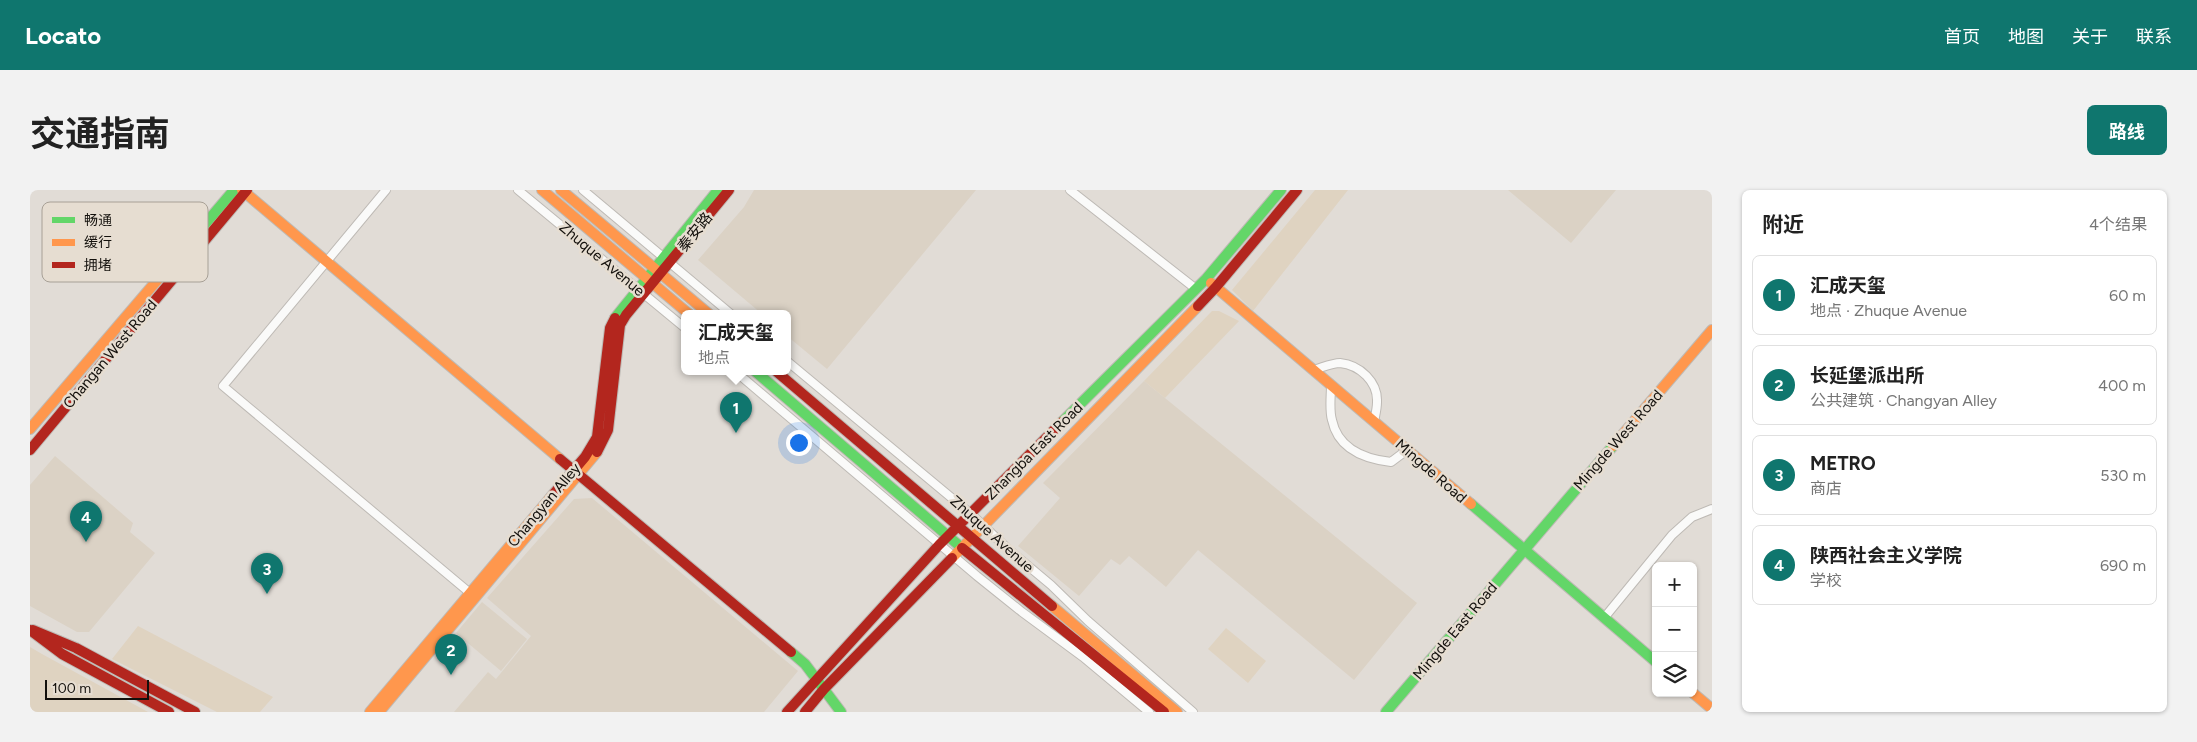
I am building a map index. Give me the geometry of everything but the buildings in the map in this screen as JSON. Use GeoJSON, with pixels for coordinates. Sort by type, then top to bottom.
{"type":"FeatureCollection","features":[{"type":"Feature","properties":{"kind":"main road","name":"Changan West Road"},"geometry":{"type":"LineString","coordinates":[[208,220],[234,190]]}},
{"type":"Feature","properties":{"kind":"main road","name":"Zhuque Avenue"},"geometry":{"type":"LineString","coordinates":[[542,190],[684,310]]}},
{"type":"Feature","properties":{"kind":"main road","name":"Zhuque Avenue"},"geometry":{"type":"LineString","coordinates":[[562,190],[704,310]]}},
{"type":"Feature","properties":{"kind":"main road","name":"秦安路"},"geometry":{"type":"LineString","coordinates":[[666,260],[718,190]]}},
{"type":"Feature","properties":{"kind":"main road","name":"秦安路"},"geometry":{"type":"LineString","coordinates":[[657,270],[730,190]]}},
{"type":"Feature","properties":{"kind":"main road","name":"Zhangba East Road"},"geometry":{"type":"LineString","coordinates":[[787,712],[938,545],[1206,279],[1281,190]]}},
{"type":"Feature","properties":{"kind":"main road","name":"Zhangba East Road"},"geometry":{"type":"LineString","coordinates":[[805,712],[824,689],[1216,287],[1297,190]]}},
{"type":"Feature","properties":{"kind":"main road","name":"Changan West Road"},"geometry":{"type":"LineString","coordinates":[[208,235],[244,191]]}},
{"type":"Feature","properties":{"kind":"main road"},"geometry":{"type":"LineString","coordinates":[[244,191],[326,263],[805,664],[841,712]]}},
{"type":"Feature","properties":{"kind":"main road","name":"Changyan Alley"},"geometry":{"type":"LineString","coordinates":[[370,712],[470,593],[577,472],[595,456],[608,430],[620,325],[640,291],[657,270]]}},
{"type":"Feature","properties":{"kind":"main road","name":"Mingde Road"},"geometry":{"type":"LineString","coordinates":[[1206,279],[1652,659]]}},
{"type":"Feature","properties":{"kind":"main road","name":"Changan West Road"},"geometry":{"type":"LineString","coordinates":[[30,429],[155,282]]}},
{"type":"Feature","properties":{"kind":"main road","name":"Changan West Road"},"geometry":{"type":"LineString","coordinates":[[30,450],[169,282]]}},
{"type":"Feature","properties":{"kind":"main road","name":"Mingde West Road"},"geometry":{"type":"LineString","coordinates":[[1523,550],[1712,330]]}},
{"type":"Feature","properties":{"kind":"main road","name":"Zhuque Avenue"},"geometry":{"type":"LineString","coordinates":[[760,375],[948,535],[1164,712]]}},
{"type":"Feature","properties":{"kind":"main road","name":"Zhuque Avenue"},"geometry":{"type":"LineString","coordinates":[[781,375],[1177,712]]}},
{"type":"Feature","properties":{"kind":"main road","name":"Changyan Alley"},"geometry":{"type":"LineString","coordinates":[[379,712],[577,472]]}},
{"type":"Feature","properties":{"kind":"main road","name":"Mingde East Road"},"geometry":{"type":"LineString","coordinates":[[1386,712],[1523,550]]}},
{"type":"Feature","properties":{"kind":"main road"},"geometry":{"type":"LineString","coordinates":[[30,630],[62,654],[169,712]]}},
{"type":"Feature","properties":{"kind":"main road"},"geometry":{"type":"LineString","coordinates":[[30,630],[76,648],[195,712]]}},
{"type":"Feature","properties":{"kind":"main road"},"geometry":{"type":"LineString","coordinates":[[1697,697],[1711,710]]}},
{"type":"Feature","properties":{"kind":"street"},"geometry":{"type":"LineString","coordinates":[[386,190],[223,386],[470,593]]}},
{"type":"Feature","properties":{"kind":"street","name":"Zhuque Avenue"},"geometry":{"type":"LineString","coordinates":[[518,190],[681,325]]}},
{"type":"Feature","properties":{"kind":"street"},"geometry":{"type":"LineString","coordinates":[[583,190],[726,310]]}},
{"type":"Feature","properties":{"kind":"street"},"geometry":{"type":"LineString","coordinates":[[1070,190],[1196,289]]}},
{"type":"Feature","properties":{"kind":"street"},"geometry":{"type":"LineString","coordinates":[[1314,370],[1338,363],[1354,366],[1365,374],[1373,384],[1377,401],[1374,422]]}},
{"type":"Feature","properties":{"kind":"street","name":"Zhuque Avenue"},"geometry":{"type":"LineString","coordinates":[[791,364],[971,514],[1088,621],[1193,712]]}},
{"type":"Feature","properties":{"kind":"street"},"geometry":{"type":"LineString","coordinates":[[740,375],[938,545],[1022,612],[1083,657],[1149,712]]}},
{"type":"Feature","properties":{"kind":"street"},"geometry":{"type":"LineString","coordinates":[[1331,385],[1332,420],[1339,437],[1352,450],[1370,460],[1391,462],[1407,450]]}},
{"type":"Feature","properties":{"kind":"street"},"geometry":{"type":"LineString","coordinates":[[1604,618],[1672,534],[1692,518],[1712,509]]}},
{"type":"Feature","properties":{"kind":"shaded area"},"geometry":{"type":"Polygon","coordinates":[[[754,190],[976,190],[827,369],[791,339],[791,310],[757,310],[698,260],[744,207],[754,190]]]}},
{"type":"Feature","properties":{"kind":"shaded area"},"geometry":{"type":"Polygon","coordinates":[[[1315,190],[1348,190],[1253,311],[1232,290],[1315,190]]]}},
{"type":"Feature","properties":{"kind":"shaded area"},"geometry":{"type":"Polygon","coordinates":[[[1508,190],[1616,190],[1571,243],[1508,190]]]}},
{"type":"Feature","properties":{"kind":"shaded area"},"geometry":{"type":"Polygon","coordinates":[[[1212,311],[1219,311],[1239,321],[1165,398],[1144,381],[1212,311]]]}},
{"type":"Feature","properties":{"kind":"shaded area"},"geometry":{"type":"Polygon","coordinates":[[[1144,381],[1417,603],[1354,680],[1198,550],[1166,587],[1129,556],[1120,565],[1111,559],[1079,596],[1018,546],[1060,498],[1043,483],[1144,381]]]}},
{"type":"Feature","properties":{"kind":"shaded area"},"geometry":{"type":"Polygon","coordinates":[[[55,456],[133,523],[130,532],[155,553],[89,632],[77,632],[30,606],[30,485],[55,456]]]}},
{"type":"Feature","properties":{"kind":"shaded area"},"geometry":{"type":"Polygon","coordinates":[[[592,498],[798,671],[764,712],[454,712],[488,672],[496,679],[531,636],[487,598],[574,499],[592,498]]]}},
{"type":"Feature","properties":{"kind":"shaded area"},"geometry":{"type":"Polygon","coordinates":[[[482,602],[527,639],[501,671],[456,633],[482,602]]]}},
{"type":"Feature","properties":{"kind":"shaded area"},"geometry":{"type":"Polygon","coordinates":[[[138,626],[273,697],[260,712],[217,712],[112,659],[138,626]]]}},
{"type":"Feature","properties":{"kind":"shaded area"},"geometry":{"type":"Polygon","coordinates":[[[1226,628],[1266,661],[1248,683],[1208,649],[1226,628]]]}},
{"type":"Feature","properties":{"kind":"shaded area"},"geometry":{"type":"Polygon","coordinates":[[[30,647],[42,654],[148,712],[30,712],[30,647]]]}},
{"type":"Feature","properties":{"kind":"traffic: fast"},"geometry":{"type":"LineString","coordinates":[[208,221],[234,190]]}},
{"type":"Feature","properties":{"kind":"traffic: fast"},"geometry":{"type":"LineString","coordinates":[[615,318],[718,190]]}},
{"type":"Feature","properties":{"kind":"traffic: fast"},"geometry":{"type":"LineString","coordinates":[[1062,422],[1206,279],[1281,190]]}},
{"type":"Feature","properties":{"kind":"traffic: fast"},"geometry":{"type":"LineString","coordinates":[[760,375],[962,548]]}},
{"type":"Feature","properties":{"kind":"traffic: fast"},"geometry":{"type":"LineString","coordinates":[[1386,712],[1613,446]]}},
{"type":"Feature","properties":{"kind":"traffic: fast"},"geometry":{"type":"LineString","coordinates":[[1471,504],[1652,659]]}},
{"type":"Feature","properties":{"kind":"traffic: fast"},"geometry":{"type":"LineString","coordinates":[[791,652],[805,664],[841,712]]}},
{"type":"Feature","properties":{"kind":"traffic: slow"},"geometry":{"type":"LineString","coordinates":[[242,190],[560,459]]}},
{"type":"Feature","properties":{"kind":"traffic: slow"},"geometry":{"type":"LineString","coordinates":[[542,190],[684,310]]}},
{"type":"Feature","properties":{"kind":"traffic: slow"},"geometry":{"type":"LineString","coordinates":[[561,190],[704,310]]}},
{"type":"Feature","properties":{"kind":"traffic: slow"},"geometry":{"type":"LineString","coordinates":[[30,429],[156,282]]}},
{"type":"Feature","properties":{"kind":"traffic: slow"},"geometry":{"type":"LineString","coordinates":[[1211,283],[1471,504]]}},
{"type":"Feature","properties":{"kind":"traffic: slow"},"geometry":{"type":"LineString","coordinates":[[952,558],[1198,306]]}},
{"type":"Feature","properties":{"kind":"traffic: slow"},"geometry":{"type":"LineString","coordinates":[[1613,446],[1712,330]]}},
{"type":"Feature","properties":{"kind":"traffic: slow"},"geometry":{"type":"LineString","coordinates":[[379,712],[597,452]]}},
{"type":"Feature","properties":{"kind":"traffic: slow"},"geometry":{"type":"LineString","coordinates":[[370,712],[551,497]]}},
{"type":"Feature","properties":{"kind":"traffic: slow"},"geometry":{"type":"LineString","coordinates":[[1052,606],[1177,712]]}},
{"type":"Feature","properties":{"kind":"traffic: slow"},"geometry":{"type":"LineString","coordinates":[[1697,696],[1712,709]]}},
{"type":"Feature","properties":{"kind":"traffic: jam"},"geometry":{"type":"LineString","coordinates":[[208,237],[247,190]]}},
{"type":"Feature","properties":{"kind":"traffic: jam"},"geometry":{"type":"LineString","coordinates":[[597,452],[608,430],[620,325],[626,315],[729,190]]}},
{"type":"Feature","properties":{"kind":"traffic: jam"},"geometry":{"type":"LineString","coordinates":[[1198,306],[1297,190]]}},
{"type":"Feature","properties":{"kind":"traffic: jam"},"geometry":{"type":"LineString","coordinates":[[30,450],[170,282]]}},
{"type":"Feature","properties":{"kind":"traffic: jam"},"geometry":{"type":"LineString","coordinates":[[551,497],[585,457],[597,437],[610,328],[615,318]]}},
{"type":"Feature","properties":{"kind":"traffic: jam"},"geometry":{"type":"LineString","coordinates":[[781,375],[1052,606]]}},
{"type":"Feature","properties":{"kind":"traffic: jam"},"geometry":{"type":"LineString","coordinates":[[787,712],[939,545],[1062,422]]}},
{"type":"Feature","properties":{"kind":"traffic: jam"},"geometry":{"type":"LineString","coordinates":[[560,459],[791,652]]}},
{"type":"Feature","properties":{"kind":"traffic: jam"},"geometry":{"type":"LineString","coordinates":[[962,548],[1164,712]]}},
{"type":"Feature","properties":{"kind":"traffic: jam"},"geometry":{"type":"LineString","coordinates":[[805,712],[824,689],[952,558]]}},
{"type":"Feature","properties":{"kind":"traffic: jam"},"geometry":{"type":"LineString","coordinates":[[30,630],[62,654],[169,712]]}},
{"type":"Feature","properties":{"kind":"traffic: jam"},"geometry":{"type":"LineString","coordinates":[[33,630],[76,648],[195,712]]}},
{"type":"Feature","properties":{"kind":"place","name":"汇成天玺"},"geometry":{"type":"Point","coordinates":[736,433]}},
{"type":"Feature","properties":{"kind":"place","name":"陕西社会主义学院"},"geometry":{"type":"Point","coordinates":[86,542]}},
{"type":"Feature","properties":{"kind":"place","name":"METRO"},"geometry":{"type":"Point","coordinates":[267,594]}},
{"type":"Feature","properties":{"kind":"place","name":"长延堡派出所"},"geometry":{"type":"Point","coordinates":[451,675]}}]}
